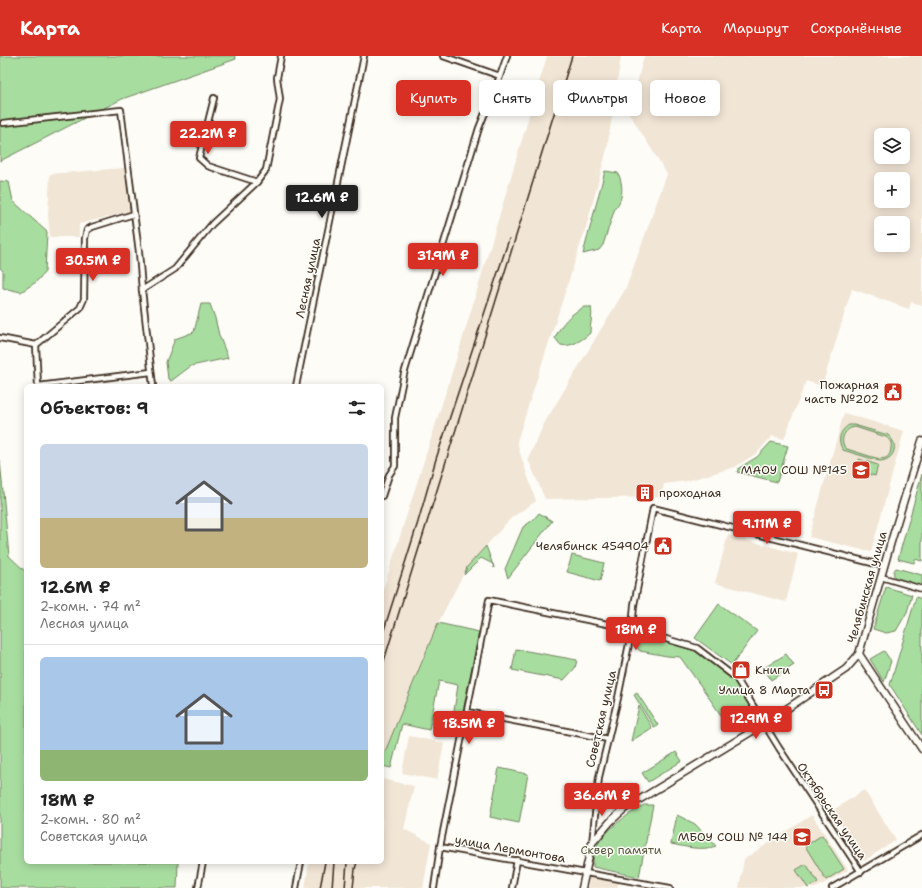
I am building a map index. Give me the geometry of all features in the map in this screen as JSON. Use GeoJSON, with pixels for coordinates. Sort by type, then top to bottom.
{"type":"FeatureCollection","features":[{"type":"Feature","properties":{"kind":"street"},"geometry":{"type":"LineString","coordinates":[[142,290],[175,270],[212,224],[257,182],[266,170],[280,99],[277,78],[281,56]]}},
{"type":"Feature","properties":{"kind":"street","name":"Лесная улица"},"geometry":{"type":"LineString","coordinates":[[296,384],[364,56]]}},
{"type":"Feature","properties":{"kind":"street"},"geometry":{"type":"LineString","coordinates":[[443,56],[500,76]]}},
{"type":"Feature","properties":{"kind":"street"},"geometry":{"type":"LineString","coordinates":[[384,490],[389,474],[395,466],[395,418],[404,374],[479,128],[507,56]]}},
{"type":"Feature","properties":{"kind":"street"},"geometry":{"type":"LineString","coordinates":[[214,98],[199,158],[208,166],[257,182]]}},
{"type":"Feature","properties":{"kind":"street"},"geometry":{"type":"LineString","coordinates":[[4,123],[121,110],[139,252],[153,384]]}},
{"type":"Feature","properties":{"kind":"street"},"geometry":{"type":"LineString","coordinates":[[36,345],[80,308],[84,299],[85,238],[87,230],[92,227],[134,214]]}},
{"type":"Feature","properties":{"kind":"street"},"geometry":{"type":"LineString","coordinates":[[0,338],[36,345]]}},
{"type":"Feature","properties":{"kind":"street"},"geometry":{"type":"LineString","coordinates":[[36,345],[38,384]]}},
{"type":"Feature","properties":{"kind":"street"},"geometry":{"type":"LineString","coordinates":[[54,384],[151,372]]}},
{"type":"Feature","properties":{"kind":"street","name":"Челябинская улица"},"geometry":{"type":"LineString","coordinates":[[592,843],[610,822],[624,809],[764,724],[846,669],[859,654],[922,441]]}},
{"type":"Feature","properties":{"kind":"street"},"geometry":{"type":"LineString","coordinates":[[384,474],[389,474]]}},
{"type":"Feature","properties":{"kind":"street","name":"Советская улица"},"geometry":{"type":"LineString","coordinates":[[582,888],[592,843],[598,781],[618,698],[632,629],[634,605],[653,508],[884,566]]}},
{"type":"Feature","properties":{"kind":"street"},"geometry":{"type":"LineString","coordinates":[[881,578],[922,590]]}},
{"type":"Feature","properties":{"kind":"street","name":"Октябрьская улица"},"geometry":{"type":"LineString","coordinates":[[467,712],[489,600],[632,629],[698,648],[736,678],[779,748],[861,872]]}},
{"type":"Feature","properties":{"kind":"street"},"geometry":{"type":"LineString","coordinates":[[859,654],[922,749]]}},
{"type":"Feature","properties":{"kind":"street"},"geometry":{"type":"LineString","coordinates":[[434,888],[440,848],[467,712],[608,739]]}},
{"type":"Feature","properties":{"kind":"street"},"geometry":{"type":"LineString","coordinates":[[832,888],[922,835]]}},
{"type":"Feature","properties":{"kind":"street","name":"улица Лермонтова"},"geometry":{"type":"LineString","coordinates":[[440,848],[517,860],[670,888]]}},
{"type":"Feature","properties":{"kind":"street"},"geometry":{"type":"LineString","coordinates":[[512,888],[517,860]]}},
{"type":"Feature","properties":{"kind":"street"},"geometry":{"type":"LineString","coordinates":[[198,888],[203,864]]}},
{"type":"Feature","properties":{"kind":"street"},"geometry":{"type":"LineString","coordinates":[[296,888],[301,864]]}},
{"type":"Feature","properties":{"kind":"shaded area"},"geometry":{"type":"Polygon","coordinates":[[[547,56],[621,56],[617,80],[553,80],[553,116],[612,116],[607,149],[587,224],[517,441],[536,501],[511,518],[467,567],[438,623],[384,754],[384,587],[461,344],[529,116],[545,116],[545,80],[540,80],[547,56]]]}},
{"type":"Feature","properties":{"kind":"shaded area"},"geometry":{"type":"Polygon","coordinates":[[[644,56],[922,56],[922,305],[911,302],[909,309],[852,289],[822,386],[806,381],[784,439],[772,436],[757,453],[735,467],[687,481],[664,484],[661,497],[545,499],[528,459],[545,422],[626,288],[667,174],[631,116],[642,116],[642,80],[638,80],[644,56]]]}},
{"type":"Feature","properties":{"kind":"shaded area"},"geometry":{"type":"Polygon","coordinates":[[[124,168],[132,211],[79,224],[79,237],[50,237],[48,215],[50,174],[124,168]]]}},
{"type":"Feature","properties":{"kind":"shaded area","name":"МАОУ СОШ №145"},"geometry":{"type":"Polygon","coordinates":[[[844,413],[904,431],[871,552],[809,537],[844,413]]]}},
{"type":"Feature","properties":{"kind":"shaded area"},"geometry":{"type":"Polygon","coordinates":[[[728,535],[798,554],[786,602],[715,583],[728,535]]]}},
{"type":"Feature","properties":{"kind":"shaded area"},"geometry":{"type":"Polygon","coordinates":[[[409,736],[444,743],[437,780],[402,773],[409,736]]]}},
{"type":"Feature","properties":{"kind":"shaded area"},"geometry":{"type":"Polygon","coordinates":[[[384,779],[414,786],[404,829],[431,843],[423,888],[305,888],[309,864],[384,864],[384,779]]]}},
{"type":"Feature","properties":{"kind":"shaded area"},"geometry":{"type":"Polygon","coordinates":[[[864,790],[896,840],[864,861],[832,811],[864,790]]]}},
{"type":"Feature","properties":{"kind":"shaded area","name":"МБОУ СОШ № 144"},"geometry":{"type":"Polygon","coordinates":[[[812,815],[848,870],[816,888],[739,888],[744,859],[812,815]]]}},
{"type":"Feature","properties":{"kind":"shaded area"},"geometry":{"type":"Polygon","coordinates":[[[589,877],[619,883],[617,888],[588,888],[589,877]]]}},
{"type":"Feature","properties":{"kind":"green space"},"geometry":{"type":"Polygon","coordinates":[[[0,56],[235,56],[236,59],[122,99],[0,161],[0,56]]]}},
{"type":"Feature","properties":{"kind":"green space"},"geometry":{"type":"Polygon","coordinates":[[[605,171],[618,173],[622,186],[620,201],[615,208],[603,245],[599,250],[583,254],[605,171]]]}},
{"type":"Feature","properties":{"kind":"green space"},"geometry":{"type":"Polygon","coordinates":[[[0,181],[9,182],[13,201],[47,232],[45,272],[36,282],[21,292],[3,288],[3,271],[0,268],[0,181]]]}},
{"type":"Feature","properties":{"kind":"green space"},"geometry":{"type":"Polygon","coordinates":[[[201,304],[210,304],[219,335],[228,358],[191,366],[171,381],[168,379],[166,362],[175,339],[194,332],[201,304]]]}},
{"type":"Feature","properties":{"kind":"green space"},"geometry":{"type":"Polygon","coordinates":[[[584,307],[591,307],[592,314],[590,333],[573,344],[565,346],[561,345],[555,338],[560,328],[570,316],[584,307]]]}},
{"type":"Feature","properties":{"kind":"green space"},"geometry":{"type":"Polygon","coordinates":[[[849,425],[854,425],[888,435],[894,443],[894,452],[888,458],[879,461],[843,450],[840,443],[840,436],[849,425]],[[855,427],[851,428],[844,434],[843,444],[847,449],[882,459],[888,456],[891,445],[886,437],[855,427]]]}},
{"type":"Feature","properties":{"kind":"green space"},"geometry":{"type":"Polygon","coordinates":[[[771,442],[788,446],[777,482],[737,472],[739,468],[757,457],[771,442]]]}},
{"type":"Feature","properties":{"kind":"green space"},"geometry":{"type":"Polygon","coordinates":[[[859,459],[878,465],[875,476],[856,470],[859,459]]]}},
{"type":"Feature","properties":{"kind":"green space"},"geometry":{"type":"Polygon","coordinates":[[[0,460],[9,556],[24,570],[24,864],[178,864],[177,888],[0,888],[0,460]]]}},
{"type":"Feature","properties":{"kind":"green space"},"geometry":{"type":"Polygon","coordinates":[[[922,474],[922,561],[915,559],[914,563],[898,559],[922,474]]]}},
{"type":"Feature","properties":{"kind":"green space"},"geometry":{"type":"Polygon","coordinates":[[[539,513],[552,521],[508,578],[505,569],[523,527],[533,520],[539,513]]]}},
{"type":"Feature","properties":{"kind":"green space"},"geometry":{"type":"Polygon","coordinates":[[[486,546],[492,564],[481,558],[464,575],[467,567],[486,546]]]}},
{"type":"Feature","properties":{"kind":"green space"},"geometry":{"type":"Polygon","coordinates":[[[572,555],[604,563],[600,581],[567,572],[572,555]]]}},
{"type":"Feature","properties":{"kind":"green space"},"geometry":{"type":"Polygon","coordinates":[[[896,568],[922,575],[922,586],[895,578],[894,570],[896,568]]]}},
{"type":"Feature","properties":{"kind":"green space"},"geometry":{"type":"Polygon","coordinates":[[[886,587],[912,595],[907,612],[896,631],[886,633],[873,629],[886,587]]]}},
{"type":"Feature","properties":{"kind":"green space"},"geometry":{"type":"Polygon","coordinates":[[[916,597],[922,599],[922,735],[890,685],[916,597]]]}},
{"type":"Feature","properties":{"kind":"green space"},"geometry":{"type":"Polygon","coordinates":[[[719,604],[757,631],[732,665],[695,638],[719,604]]]}},
{"type":"Feature","properties":{"kind":"green space"},"geometry":{"type":"Polygon","coordinates":[[[438,623],[479,632],[459,731],[451,730],[458,685],[439,681],[429,730],[402,724],[391,768],[384,766],[384,754],[438,623]]]}},
{"type":"Feature","properties":{"kind":"green space"},"geometry":{"type":"Polygon","coordinates":[[[635,634],[696,651],[733,679],[755,715],[731,730],[680,657],[640,651],[633,643],[635,634]]]}},
{"type":"Feature","properties":{"kind":"green space"},"geometry":{"type":"Polygon","coordinates":[[[516,649],[577,660],[575,668],[564,680],[512,670],[516,649]]]}},
{"type":"Feature","properties":{"kind":"green space"},"geometry":{"type":"Polygon","coordinates":[[[884,651],[891,661],[884,682],[870,659],[884,651]]]}},
{"type":"Feature","properties":{"kind":"green space"},"geometry":{"type":"Polygon","coordinates":[[[786,654],[794,665],[771,680],[764,668],[786,654]]]}},
{"type":"Feature","properties":{"kind":"green space"},"geometry":{"type":"Polygon","coordinates":[[[637,693],[658,725],[654,727],[634,695],[637,693]]]}},
{"type":"Feature","properties":{"kind":"green space"},"geometry":{"type":"Polygon","coordinates":[[[639,706],[652,728],[631,741],[639,706]]]}},
{"type":"Feature","properties":{"kind":"green space"},"geometry":{"type":"Polygon","coordinates":[[[676,752],[682,761],[648,782],[642,773],[676,752]]]}},
{"type":"Feature","properties":{"kind":"green space"},"geometry":{"type":"Polygon","coordinates":[[[499,768],[528,774],[519,823],[490,817],[499,768]]]}},
{"type":"Feature","properties":{"kind":"green space","name":"Сквер памяти"},"geometry":{"type":"Polygon","coordinates":[[[644,805],[653,805],[639,877],[593,867],[594,852],[603,837],[622,819],[644,805]]]}},
{"type":"Feature","properties":{"kind":"green space"},"geometry":{"type":"Polygon","coordinates":[[[677,815],[695,824],[716,846],[700,848],[671,844],[677,815]]]}},
{"type":"Feature","properties":{"kind":"green space"},"geometry":{"type":"Polygon","coordinates":[[[822,835],[844,869],[826,880],[805,846],[822,835]]]}},
{"type":"Feature","properties":{"kind":"green space"},"geometry":{"type":"Polygon","coordinates":[[[806,864],[818,882],[808,888],[796,870],[806,864]]]}},
{"type":"Feature","properties":{"kind":"railway"},"geometry":{"type":"LineString","coordinates":[[384,661],[572,56]]}},
{"type":"Feature","properties":{"kind":"railway"},"geometry":{"type":"LineString","coordinates":[[384,630],[436,459],[509,239]]}},
{"type":"Feature","properties":{"kind":"railway"},"geometry":{"type":"LineString","coordinates":[[320,888],[325,864]]}},
{"type":"Feature","properties":{"kind":"railway"},"geometry":{"type":"LineString","coordinates":[[332,888],[334,864]]}},
{"type":"Feature","properties":{"kind":"railway"},"geometry":{"type":"LineString","coordinates":[[345,888],[347,864]]}},
{"type":"Feature","properties":{"kind":"railway"},"geometry":{"type":"LineString","coordinates":[[353,888],[356,864]]}},
{"type":"Feature","properties":{"kind":"place","name":"Пожарная часть №202"},"geometry":{"type":"Point","coordinates":[893,392]}},
{"type":"Feature","properties":{"kind":"place","name":"МАОУ СОШ №145"},"geometry":{"type":"Point","coordinates":[861,470]}},
{"type":"Feature","properties":{"kind":"place","name":"проходная"},"geometry":{"type":"Point","coordinates":[645,493]}},
{"type":"Feature","properties":{"kind":"place","name":"Челябинск 454904"},"geometry":{"type":"Point","coordinates":[663,546]}},
{"type":"Feature","properties":{"kind":"place","name":"Книги"},"geometry":{"type":"Point","coordinates":[741,670]}},
{"type":"Feature","properties":{"kind":"place","name":"Улица 8 Марта"},"geometry":{"type":"Point","coordinates":[824,690]}},
{"type":"Feature","properties":{"kind":"place","name":"МБОУ СОШ № 144"},"geometry":{"type":"Point","coordinates":[802,837]}}]}
